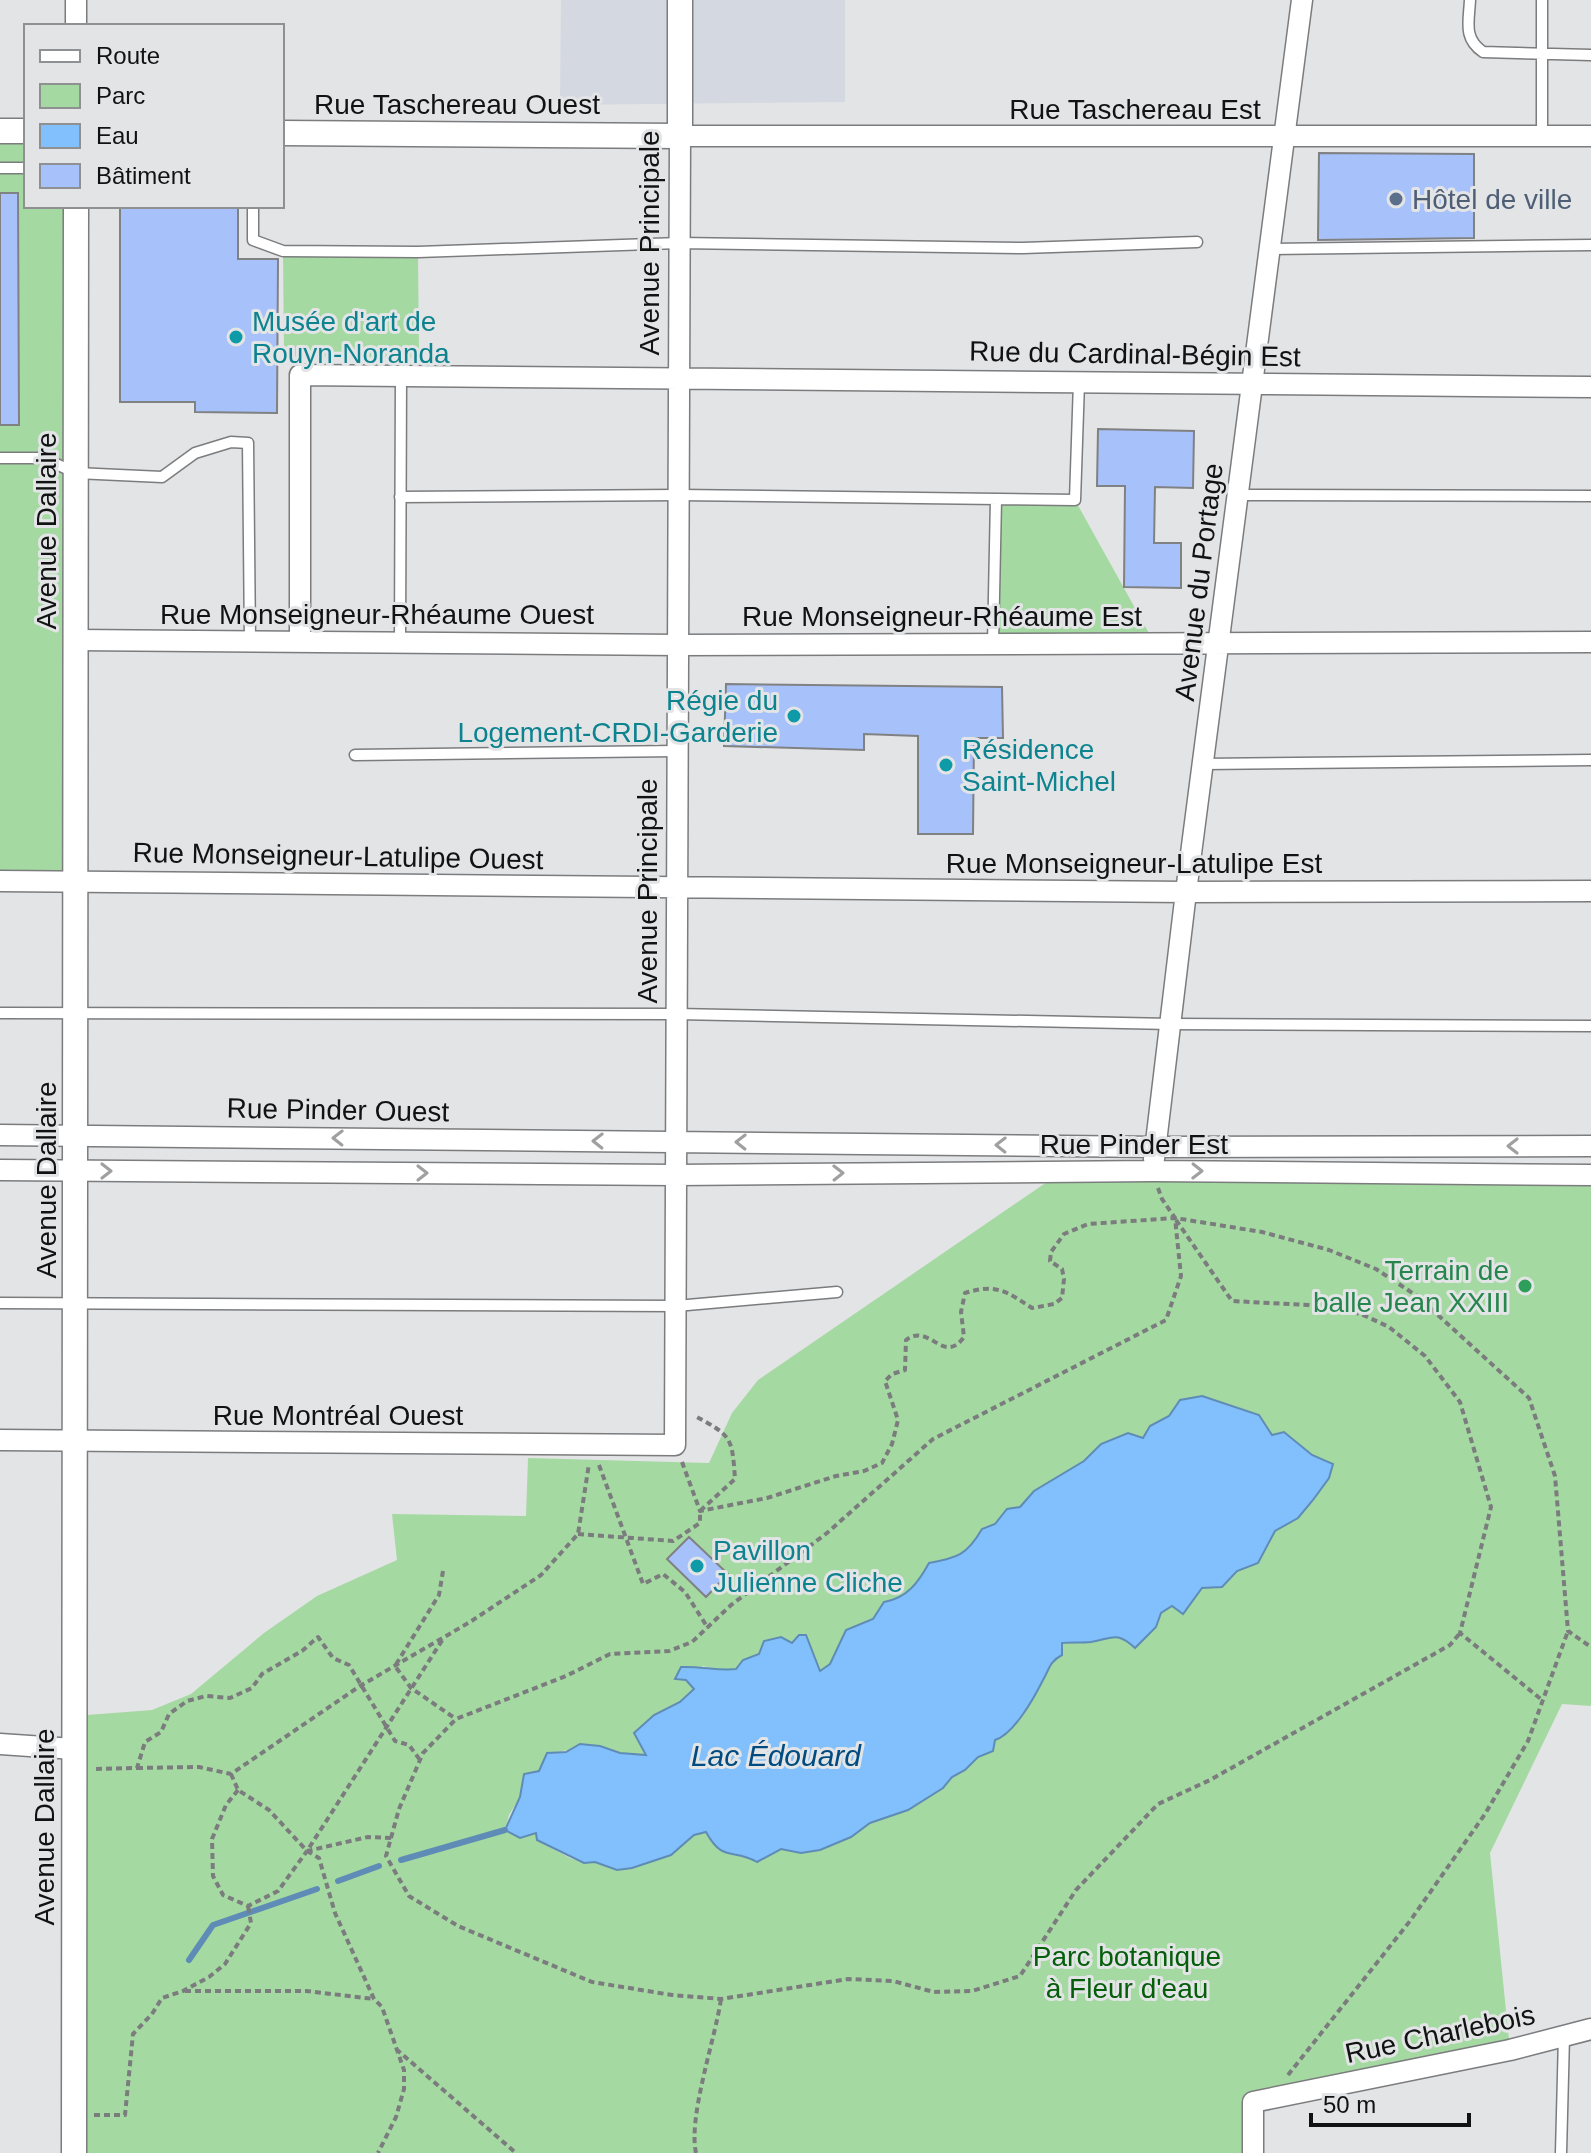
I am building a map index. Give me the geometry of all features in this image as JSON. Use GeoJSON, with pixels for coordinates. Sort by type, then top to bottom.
{"type":"FeatureCollection","features":[{"type":"Feature","properties":{"kind":"street"},"geometry":{"type":"LineString","coordinates":[[76,0],[76,24]]}},
{"type":"Feature","properties":{"kind":"street","name":"Avenue Principale"},"geometry":{"type":"LineString","coordinates":[[675,1445],[680,0]]}},
{"type":"Feature","properties":{"kind":"street","name":"Avenue du Portage"},"geometry":{"type":"LineString","coordinates":[[1153,1171],[1186,892],[1302,0]]}},
{"type":"Feature","properties":{"kind":"street"},"geometry":{"type":"LineString","coordinates":[[0,131],[24,131]]}},
{"type":"Feature","properties":{"kind":"street","name":"Rue Taschereau Ouest"},"geometry":{"type":"LineString","coordinates":[[284,133],[680,136]]}},
{"type":"Feature","properties":{"kind":"street","name":"Rue Taschereau Est"},"geometry":{"type":"LineString","coordinates":[[680,136],[1591,136]]}},
{"type":"Feature","properties":{"kind":"street","name":"Avenue Dallaire"},"geometry":{"type":"LineString","coordinates":[[74,2153],[76,208]]}},
{"type":"Feature","properties":{"kind":"street","name":"Rue du Cardinal-Bégin Est"},"geometry":{"type":"LineString","coordinates":[[300,642],[300,375],[1591,387]]}},
{"type":"Feature","properties":{"kind":"street","name":"Rue Monseigneur-Rhéaume Ouest"},"geometry":{"type":"LineString","coordinates":[[75,640],[678,645]]}},
{"type":"Feature","properties":{"kind":"street","name":"Rue Monseigneur-Rhéaume Est"},"geometry":{"type":"LineString","coordinates":[[678,645],[1591,642]]}},
{"type":"Feature","properties":{"kind":"street","name":"Rue Monseigneur-Latulipe Ouest"},"geometry":{"type":"LineString","coordinates":[[0,881],[676,888]]}},
{"type":"Feature","properties":{"kind":"street","name":"Rue Monseigneur-Latulipe Est"},"geometry":{"type":"LineString","coordinates":[[676,888],[1591,891]]}},
{"type":"Feature","properties":{"kind":"street","name":"Rue Pinder Ouest"},"geometry":{"type":"LineString","coordinates":[[0,1135],[676,1142]]}},
{"type":"Feature","properties":{"kind":"street","name":"Rue Pinder Est"},"geometry":{"type":"LineString","coordinates":[[676,1142],[1156,1147],[1591,1146]]}},
{"type":"Feature","properties":{"kind":"street"},"geometry":{"type":"LineString","coordinates":[[0,1170],[676,1175]]}},
{"type":"Feature","properties":{"kind":"street","name":"Rue Pinder Est"},"geometry":{"type":"LineString","coordinates":[[676,1175],[1153,1171],[1591,1175]]}},
{"type":"Feature","properties":{"kind":"street","name":"Rue Montréal Ouest"},"geometry":{"type":"LineString","coordinates":[[0,1440],[675,1445]]}},
{"type":"Feature","properties":{"kind":"street"},"geometry":{"type":"LineString","coordinates":[[0,1744],[74,1760]]}},
{"type":"Feature","properties":{"kind":"street","name":"Rue Charlebois"},"geometry":{"type":"LineString","coordinates":[[1253,2153],[1253,2102],[1510,2050],[1591,2029]]}},
{"type":"Feature","properties":{"kind":"lane"},"geometry":{"type":"LineString","coordinates":[[1470,0],[1468,34],[1471,44],[1483,52],[1591,55]]}},
{"type":"Feature","properties":{"kind":"lane"},"geometry":{"type":"LineString","coordinates":[[1542,0],[1542,136]]}},
{"type":"Feature","properties":{"kind":"lane"},"geometry":{"type":"LineString","coordinates":[[0,168],[24,168]]}},
{"type":"Feature","properties":{"kind":"lane"},"geometry":{"type":"LineString","coordinates":[[253,208],[253,240],[283,251],[418,252],[679,243],[1023,248],[1197,242]]}},
{"type":"Feature","properties":{"kind":"lane"},"geometry":{"type":"LineString","coordinates":[[1270,249],[1591,245]]}},
{"type":"Feature","properties":{"kind":"lane"},"geometry":{"type":"LineString","coordinates":[[400,642],[401,376]]}},
{"type":"Feature","properties":{"kind":"lane"},"geometry":{"type":"LineString","coordinates":[[400,497],[679,495],[1075,500],[1079,382]]}},
{"type":"Feature","properties":{"kind":"lane"},"geometry":{"type":"LineString","coordinates":[[0,458],[43,458],[76,473],[162,477],[195,453],[231,442],[248,443],[250,642]]}},
{"type":"Feature","properties":{"kind":"lane"},"geometry":{"type":"LineString","coordinates":[[1238,495],[1591,496]]}},
{"type":"Feature","properties":{"kind":"lane"},"geometry":{"type":"LineString","coordinates":[[993,644],[996,499]]}},
{"type":"Feature","properties":{"kind":"lane"},"geometry":{"type":"LineString","coordinates":[[355,755],[677,751]]}},
{"type":"Feature","properties":{"kind":"lane"},"geometry":{"type":"LineString","coordinates":[[1203,764],[1591,760]]}},
{"type":"Feature","properties":{"kind":"lane"},"geometry":{"type":"LineString","coordinates":[[0,1013],[677,1014],[1171,1024],[1591,1026]]}},
{"type":"Feature","properties":{"kind":"lane"},"geometry":{"type":"LineString","coordinates":[[0,1303],[676,1306],[837,1292]]}},
{"type":"Feature","properties":{"kind":"lane"},"geometry":{"type":"LineString","coordinates":[[1561,2153],[1565,2034]]}},
{"type":"Feature","properties":{"kind":"path"},"geometry":{"type":"LineString","coordinates":[[1153,1171],[1162,1199],[1232,1301],[1308,1305],[1361,1314],[1389,1327],[1425,1356],[1460,1402],[1491,1507],[1460,1633],[1450,1645],[1210,1780],[1158,1804],[1076,1890],[1020,1976],[972,1991],[934,1992],[893,1981],[848,1979],[721,1999],[672,1995],[592,1982],[458,1926],[409,1896],[386,1856],[399,1809],[423,1753],[456,1719],[566,1676],[610,1654],[669,1651],[692,1642],[731,1605],[827,1533],[933,1439],[1166,1320],[1181,1276],[1175,1218]]}},
{"type":"Feature","properties":{"kind":"path"},"geometry":{"type":"LineString","coordinates":[[700,1511],[767,1498],[836,1476],[864,1471],[882,1463],[892,1444],[898,1420],[885,1381],[892,1374],[905,1370],[906,1340],[920,1334],[941,1346],[951,1348],[959,1345],[964,1337],[962,1302],[965,1293],[976,1289],[1003,1289],[1032,1308],[1054,1304],[1062,1298],[1064,1279],[1062,1269],[1050,1261],[1051,1252],[1064,1234],[1088,1224],[1175,1218],[1262,1232],[1329,1250],[1376,1269],[1417,1296],[1529,1398],[1555,1476],[1568,1631],[1528,1741],[1485,1814],[1410,1921],[1286,2077]]}},
{"type":"Feature","properties":{"kind":"path"},"geometry":{"type":"LineString","coordinates":[[675,1405],[723,1431],[733,1445],[735,1479],[700,1511]]}},
{"type":"Feature","properties":{"kind":"path"},"geometry":{"type":"LineString","coordinates":[[591,1445],[643,1584],[663,1574],[685,1592],[708,1628]]}},
{"type":"Feature","properties":{"kind":"path"},"geometry":{"type":"LineString","coordinates":[[74,1760],[137,1768],[199,1767],[231,1774],[360,1686],[541,1575],[578,1534],[591,1445]]}},
{"type":"Feature","properties":{"kind":"path"},"geometry":{"type":"LineString","coordinates":[[578,1534],[673,1541],[700,1523],[700,1511],[675,1445]]}},
{"type":"Feature","properties":{"kind":"path"},"geometry":{"type":"LineString","coordinates":[[395,1666],[439,1595],[443,1571]]}},
{"type":"Feature","properties":{"kind":"path"},"geometry":{"type":"LineString","coordinates":[[1568,1631],[1591,1647]]}},
{"type":"Feature","properties":{"kind":"path"},"geometry":{"type":"LineString","coordinates":[[1460,1633],[1542,1700]]}},
{"type":"Feature","properties":{"kind":"path"},"geometry":{"type":"LineString","coordinates":[[137,1768],[145,1742],[161,1732],[169,1714],[187,1701],[206,1696],[230,1698],[252,1688],[262,1674],[302,1651],[318,1637],[333,1658],[349,1665],[395,1741],[409,1745],[420,1760]]}},
{"type":"Feature","properties":{"kind":"path"},"geometry":{"type":"LineString","coordinates":[[248,1906],[278,1891],[444,1637]]}},
{"type":"Feature","properties":{"kind":"path"},"geometry":{"type":"LineString","coordinates":[[395,1666],[411,1688],[456,1719]]}},
{"type":"Feature","properties":{"kind":"path"},"geometry":{"type":"LineString","coordinates":[[231,1774],[238,1790],[269,1810],[307,1851],[319,1858],[335,1913],[374,1999],[382,2007],[404,2070],[404,2089],[396,2117],[378,2153]]}},
{"type":"Feature","properties":{"kind":"path"},"geometry":{"type":"LineString","coordinates":[[238,1790],[226,1805],[212,1839],[213,1876],[223,1895],[248,1906]]}},
{"type":"Feature","properties":{"kind":"path"},"geometry":{"type":"LineString","coordinates":[[307,1851],[368,1837],[391,1838]]}},
{"type":"Feature","properties":{"kind":"path"},"geometry":{"type":"LineString","coordinates":[[74,2114],[125,2115],[133,2034],[162,1998],[209,1977],[225,1964],[251,1923],[248,1906]]}},
{"type":"Feature","properties":{"kind":"path"},"geometry":{"type":"LineString","coordinates":[[183,1991],[306,1991],[374,1999]]}},
{"type":"Feature","properties":{"kind":"path"},"geometry":{"type":"LineString","coordinates":[[696,2153],[693,2142],[701,2091],[721,1999]]}},
{"type":"Feature","properties":{"kind":"path"},"geometry":{"type":"LineString","coordinates":[[394,2048],[516,2153]]}},
{"type":"Feature","properties":{"kind":"shaded area"},"geometry":{"type":"Polygon","coordinates":[[[561,0],[845,0],[845,102],[560,105],[561,0]]]}},
{"type":"Feature","properties":{"kind":"green space"},"geometry":{"type":"Polygon","coordinates":[[[0,138],[24,138],[24,208],[67,208],[67,872],[0,872],[0,138]]]}},
{"type":"Feature","properties":{"kind":"green space"},"geometry":{"type":"Polygon","coordinates":[[[283,251],[418,252],[419,358],[284,356],[283,251]]]}},
{"type":"Feature","properties":{"kind":"green space"},"geometry":{"type":"Polygon","coordinates":[[[996,499],[1075,500],[1155,644],[993,644],[996,499]]]}},
{"type":"Feature","properties":{"kind":"green space","name":"Parc botanique à Fleur d'eau"},"geometry":{"type":"Polygon","coordinates":[[[1063,1171],[1591,1175],[1591,1706],[1562,1704],[1490,1853],[1510,2050],[1254,2102],[1253,2153],[74,2153],[74,1716],[152,1710],[191,1694],[264,1633],[317,1596],[397,1560],[392,1514],[526,1516],[528,1458],[709,1463],[732,1413],[758,1380],[1063,1171]],[[1224,1403],[1169,1416],[1150,1426],[1143,1438],[1101,1444],[1084,1461],[1034,1491],[1020,1507],[1007,1509],[995,1524],[982,1529],[960,1554],[929,1563],[911,1588],[899,1597],[884,1602],[873,1619],[846,1630],[830,1664],[820,1671],[806,1636],[759,1653],[737,1669],[721,1671],[703,1666],[686,1680],[694,1689],[680,1702],[654,1715],[646,1755],[620,1753],[600,1746],[547,1753],[539,1771],[524,1774],[520,1797],[509,1815],[505,1830],[520,1838],[536,1833],[544,1844],[570,1858],[617,1870],[671,1855],[694,1835],[706,1832],[722,1851],[756,1861],[781,1849],[801,1853],[820,1850],[851,1837],[870,1823],[908,1810],[943,1788],[978,1757],[993,1751],[995,1740],[1026,1708],[1062,1643],[1118,1637],[1135,1647],[1156,1627],[1161,1613],[1172,1606],[1184,1613],[1202,1588],[1221,1587],[1237,1571],[1258,1563],[1275,1531],[1298,1518],[1333,1464],[1312,1455],[1285,1432],[1272,1435],[1259,1415],[1224,1403]]]}},
{"type":"Feature","properties":{"kind":"water","name":"Lac Édouard"},"geometry":{"type":"Polygon","coordinates":[[[1202,1396],[1259,1415],[1272,1435],[1284,1432],[1312,1455],[1333,1464],[1329,1478],[1298,1518],[1275,1531],[1258,1563],[1237,1571],[1222,1587],[1202,1588],[1183,1614],[1172,1606],[1161,1613],[1156,1627],[1135,1648],[1118,1637],[1062,1643],[1062,1655],[1052,1663],[1016,1723],[995,1740],[993,1751],[978,1757],[943,1788],[908,1810],[870,1823],[851,1837],[820,1850],[801,1853],[781,1849],[757,1862],[723,1851],[706,1832],[694,1835],[671,1855],[617,1870],[595,1862],[584,1863],[537,1840],[536,1833],[520,1838],[505,1830],[520,1797],[524,1774],[539,1771],[547,1753],[566,1752],[580,1744],[646,1755],[634,1733],[654,1715],[680,1702],[694,1689],[686,1680],[675,1679],[681,1667],[736,1669],[743,1660],[759,1654],[764,1641],[781,1637],[792,1643],[799,1635],[806,1635],[820,1671],[830,1664],[846,1630],[873,1619],[884,1602],[905,1593],[916,1583],[929,1563],[960,1554],[982,1529],[995,1524],[1007,1509],[1020,1507],[1034,1491],[1084,1461],[1101,1444],[1128,1433],[1143,1438],[1150,1426],[1169,1416],[1180,1400],[1202,1396]]]}},
{"type":"Feature","properties":{"kind":"building","name":"Hôtel de ville"},"geometry":{"type":"Polygon","coordinates":[[[1319,153],[1474,154],[1474,238],[1318,240],[1319,153]]]}},
{"type":"Feature","properties":{"kind":"building"},"geometry":{"type":"Polygon","coordinates":[[[0,193],[18,193],[19,425],[0,425],[0,193]]]}},
{"type":"Feature","properties":{"kind":"building"},"geometry":{"type":"Polygon","coordinates":[[[120,208],[238,208],[238,259],[278,259],[277,413],[195,412],[195,402],[120,402],[120,208]]]}},
{"type":"Feature","properties":{"kind":"building"},"geometry":{"type":"Polygon","coordinates":[[[1098,429],[1194,431],[1193,488],[1155,487],[1154,543],[1181,543],[1181,588],[1124,587],[1125,486],[1097,486],[1098,429]]]}},
{"type":"Feature","properties":{"kind":"building"},"geometry":{"type":"Polygon","coordinates":[[[726,684],[1002,687],[1003,738],[974,738],[973,834],[918,834],[918,736],[864,734],[864,750],[724,746],[726,684]]]}},
{"type":"Feature","properties":{"kind":"building","name":"Pavillon Julienne Cliche"},"geometry":{"type":"Polygon","coordinates":[[[689,1537],[728,1574],[706,1597],[667,1559],[689,1537]]]}},
{"type":"Feature","properties":{"kind":"waterway"},"geometry":{"type":"LineString","coordinates":[[401,1860],[505,1830]]}},
{"type":"Feature","properties":{"kind":"waterway"},"geometry":{"type":"LineString","coordinates":[[338,1881],[379,1866]]}},
{"type":"Feature","properties":{"kind":"waterway"},"geometry":{"type":"LineString","coordinates":[[189,1960],[213,1925],[317,1889]]}},
{"type":"Feature","properties":{"kind":"place","name":"Hôtel de ville"},"geometry":{"type":"Point","coordinates":[1396,199]}},
{"type":"Feature","properties":{"kind":"place","name":"Musée d'art de Rouyn-Noranda"},"geometry":{"type":"Point","coordinates":[236,337]}},
{"type":"Feature","properties":{"kind":"place","name":"Régie du Logement-CRDI-Garderie"},"geometry":{"type":"Point","coordinates":[794,716]}},
{"type":"Feature","properties":{"kind":"place","name":"Résidence Saint-Michel"},"geometry":{"type":"Point","coordinates":[946,765]}},
{"type":"Feature","properties":{"kind":"place","name":"Terrain de balle Jean XXIII"},"geometry":{"type":"Point","coordinates":[1525,1286]}},
{"type":"Feature","properties":{"kind":"place","name":"Pavillon Julienne Cliche"},"geometry":{"type":"Point","coordinates":[697,1566]}}]}
